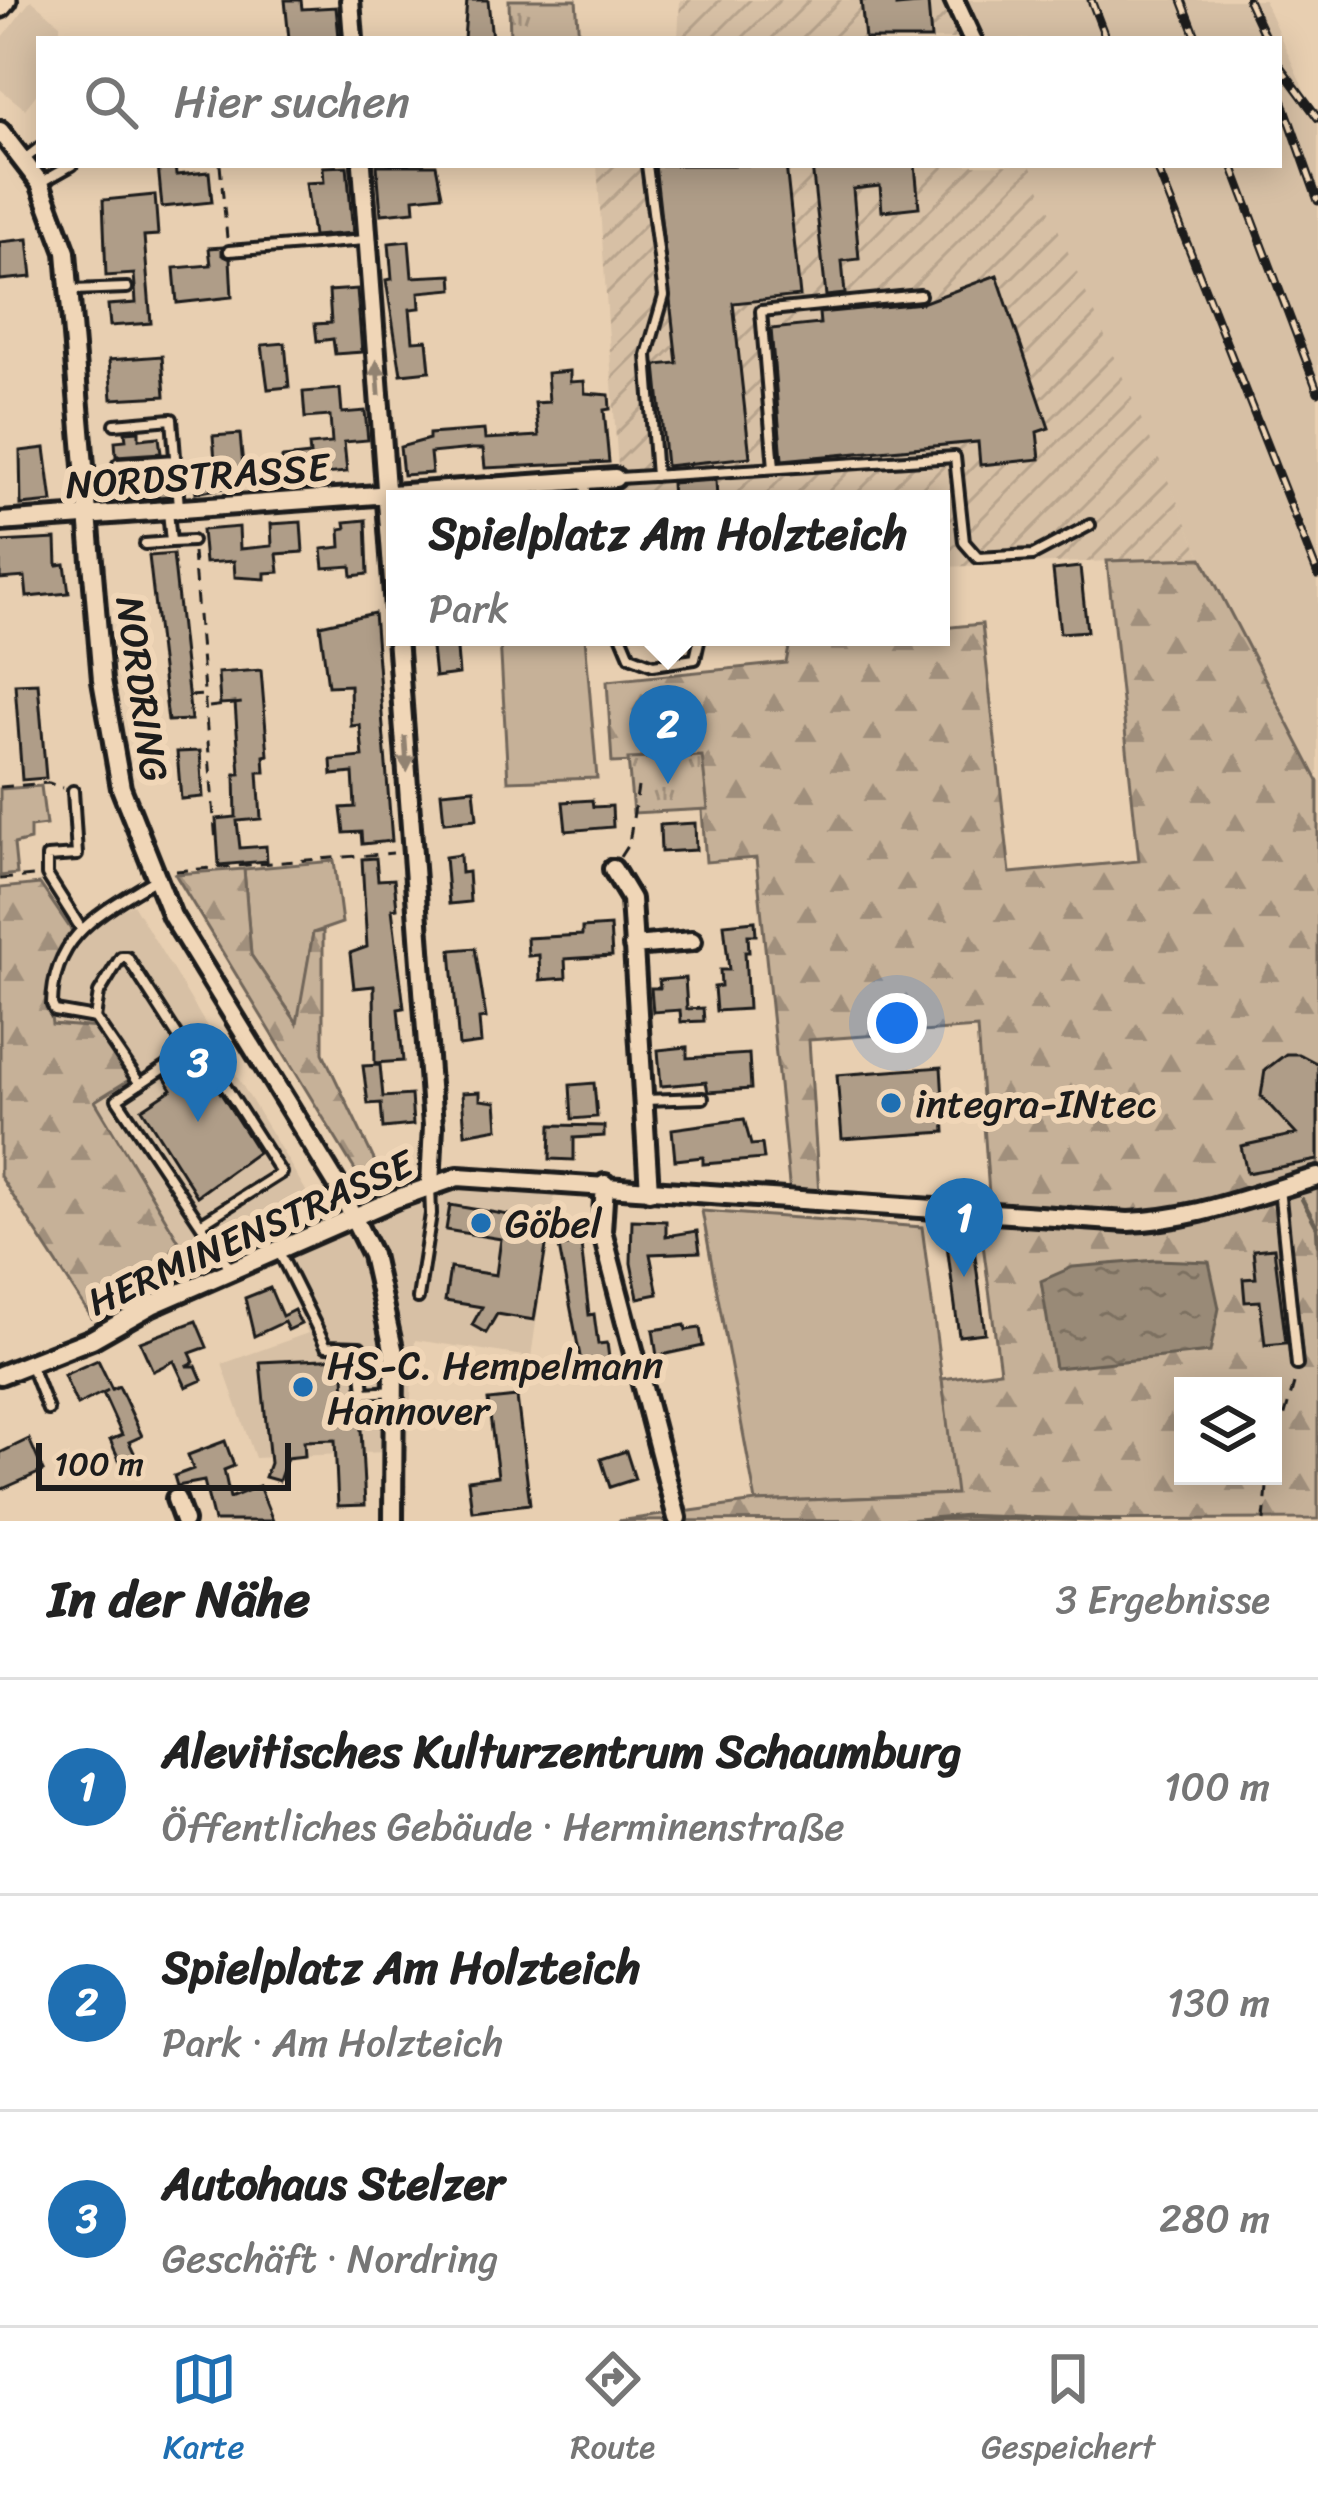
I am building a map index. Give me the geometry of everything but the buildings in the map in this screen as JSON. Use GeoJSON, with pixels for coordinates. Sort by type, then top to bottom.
{"type":"FeatureCollection","features":[{"type":"Feature","properties":{"kind":"street"},"geometry":{"type":"LineString","coordinates":[[350,0],[353,36]]}},
{"type":"Feature","properties":{"kind":"street"},"geometry":{"type":"LineString","coordinates":[[954,0],[971,36]]}},
{"type":"Feature","properties":{"kind":"street","name":"NORDRING"},"geometry":{"type":"LineString","coordinates":[[0,131],[32,154],[56,215],[73,290],[112,748],[153,878],[354,1216],[382,1285],[396,1390],[393,1521]]}},
{"type":"Feature","properties":{"kind":"street"},"geometry":{"type":"LineString","coordinates":[[362,168],[386,495]]}},
{"type":"Feature","properties":{"kind":"street","name":"NORDSTRASSE"},"geometry":{"type":"LineString","coordinates":[[586,490],[614,478]]}},
{"type":"Feature","properties":{"kind":"street","name":"NORDSTRASSE"},"geometry":{"type":"LineString","coordinates":[[0,522],[386,495]]}},
{"type":"Feature","properties":{"kind":"street"},"geometry":{"type":"LineString","coordinates":[[398,646],[433,1126],[430,1185]]}},
{"type":"Feature","properties":{"kind":"street"},"geometry":{"type":"LineString","coordinates":[[613,868],[631,899],[649,1191]]}},
{"type":"Feature","properties":{"kind":"street"},"geometry":{"type":"LineString","coordinates":[[634,946],[692,941]]}},
{"type":"Feature","properties":{"kind":"street","name":"HERMINENSTRASSE"},"geometry":{"type":"LineString","coordinates":[[0,1375],[31,1366],[152,1305],[354,1216],[458,1177],[1127,1222],[1180,1220],[1318,1178]]}},
{"type":"Feature","properties":{"kind":"street"},"geometry":{"type":"LineString","coordinates":[[605,1184],[602,1231],[677,1518]]}},
{"type":"Feature","properties":{"kind":"street"},"geometry":{"type":"LineString","coordinates":[[176,1498],[184,1521]]}},
{"type":"Feature","properties":{"kind":"lane"},"geometry":{"type":"LineString","coordinates":[[40,183],[67,168]]}},
{"type":"Feature","properties":{"kind":"lane"},"geometry":{"type":"LineString","coordinates":[[647,168],[664,296],[647,355],[656,476]]}},
{"type":"Feature","properties":{"kind":"lane"},"geometry":{"type":"LineString","coordinates":[[231,251],[368,240]]}},
{"type":"Feature","properties":{"kind":"lane"},"geometry":{"type":"LineString","coordinates":[[73,290],[127,288]]}},
{"type":"Feature","properties":{"kind":"lane"},"geometry":{"type":"LineString","coordinates":[[774,468],[761,311],[920,295]]}},
{"type":"Feature","properties":{"kind":"lane"},"geometry":{"type":"LineString","coordinates":[[115,424],[172,419],[171,542]]}},
{"type":"Feature","properties":{"kind":"lane"},"geometry":{"type":"LineString","coordinates":[[614,478],[955,457],[964,542],[978,558],[1033,555],[1090,525]]}},
{"type":"Feature","properties":{"kind":"lane"},"geometry":{"type":"LineString","coordinates":[[118,464],[175,460]]}},
{"type":"Feature","properties":{"kind":"lane"},"geometry":{"type":"LineString","coordinates":[[145,544],[192,541]]}},
{"type":"Feature","properties":{"kind":"lane"},"geometry":{"type":"LineString","coordinates":[[626,646],[630,656],[653,665],[695,659],[698,646]]}},
{"type":"Feature","properties":{"kind":"lane"},"geometry":{"type":"LineString","coordinates":[[73,791],[77,855],[47,857],[47,875],[80,927]]}},
{"type":"Feature","properties":{"kind":"lane"},"geometry":{"type":"LineString","coordinates":[[95,1018],[56,1011],[52,1005],[64,955],[80,927],[153,878]]}},
{"type":"Feature","properties":{"kind":"lane"},"geometry":{"type":"LineString","coordinates":[[140,1084],[95,1018],[99,993],[121,957],[127,957],[188,1052]]}},
{"type":"Feature","properties":{"kind":"lane"},"geometry":{"type":"LineString","coordinates":[[202,1222],[281,1173],[199,1045],[117,1099],[233,1273]]}},
{"type":"Feature","properties":{"kind":"lane"},"geometry":{"type":"LineString","coordinates":[[643,1100],[703,1098]]}},
{"type":"Feature","properties":{"kind":"lane"},"geometry":{"type":"LineString","coordinates":[[418,1298],[431,1214],[430,1185]]}},
{"type":"Feature","properties":{"kind":"lane"},"geometry":{"type":"LineString","coordinates":[[1280,1188],[1297,1366]]}},
{"type":"Feature","properties":{"kind":"lane"},"geometry":{"type":"LineString","coordinates":[[279,1252],[326,1346],[360,1348],[364,1394],[396,1390]]}},
{"type":"Feature","properties":{"kind":"lane"},"geometry":{"type":"LineString","coordinates":[[31,1366],[48,1411]]}},
{"type":"Feature","properties":{"kind":"path"},"geometry":{"type":"LineString","coordinates":[[220,168],[231,251]]}},
{"type":"Feature","properties":{"kind":"path"},"geometry":{"type":"LineString","coordinates":[[192,541],[216,843]]}},
{"type":"Feature","properties":{"kind":"path"},"geometry":{"type":"LineString","coordinates":[[189,696],[206,695]]}},
{"type":"Feature","properties":{"kind":"path"},"geometry":{"type":"LineString","coordinates":[[207,707],[242,703]]}},
{"type":"Feature","properties":{"kind":"path"},"geometry":{"type":"LineString","coordinates":[[202,774],[213,773]]}},
{"type":"Feature","properties":{"kind":"path"},"geometry":{"type":"LineString","coordinates":[[0,787],[50,783],[73,791]]}},
{"type":"Feature","properties":{"kind":"path"},"geometry":{"type":"LineString","coordinates":[[613,868],[629,843],[638,787]]}},
{"type":"Feature","properties":{"kind":"path"},"geometry":{"type":"LineString","coordinates":[[153,878],[413,851]]}},
{"type":"Feature","properties":{"kind":"path"},"geometry":{"type":"LineString","coordinates":[[0,879],[47,875]]}},
{"type":"Feature","properties":{"kind":"path"},"geometry":{"type":"LineString","coordinates":[[1282,1422],[1297,1366]]}},
{"type":"Feature","properties":{"kind":"path"},"geometry":{"type":"LineString","coordinates":[[1264,1521],[1267,1485]]}},
{"type":"Feature","properties":{"kind":"shaded area"},"geometry":{"type":"Polygon","coordinates":[[[31,0],[60,24],[60,36],[36,36],[36,95],[25,109],[0,89],[0,41],[31,0]]]}},
{"type":"Feature","properties":{"kind":"shaded area"},"geometry":{"type":"Polygon","coordinates":[[[680,0],[958,0],[977,36],[678,36],[680,0]]]}},
{"type":"Feature","properties":{"kind":"shaded area"},"geometry":{"type":"Polygon","coordinates":[[[949,0],[1264,0],[1280,36],[966,36],[949,0]]]}},
{"type":"Feature","properties":{"kind":"shaded area"},"geometry":{"type":"Polygon","coordinates":[[[1282,40],[1318,121],[1318,781],[1202,558],[1027,168],[1282,168],[1282,40]]]}},
{"type":"Feature","properties":{"kind":"shaded area"},"geometry":{"type":"Polygon","coordinates":[[[597,168],[1031,168],[1202,558],[950,567],[950,490],[610,490],[618,469],[597,168]]]}},
{"type":"Feature","properties":{"kind":"shaded area"},"geometry":{"type":"Polygon","coordinates":[[[133,904],[320,1214],[387,1187],[555,1193],[531,1357],[415,1340],[407,1451],[255,1458],[222,1364],[308,1333],[281,1270],[264,1239],[195,1268],[95,1101],[131,1077],[52,1025],[46,988],[56,955],[74,934],[133,904]]]}},
{"type":"Feature","properties":{"kind":"green space"},"geometry":{"type":"Polygon","coordinates":[[[509,0],[576,0],[579,36],[510,36],[509,0]]]}},
{"type":"Feature","properties":{"kind":"green space"},"geometry":{"type":"Polygon","coordinates":[[[1202,558],[1318,781],[1318,1519],[618,1521],[756,1502],[956,1494],[942,1379],[1000,1371],[980,1222],[991,1222],[977,1028],[809,1040],[819,1195],[790,1193],[756,858],[706,862],[698,759],[612,763],[607,681],[786,663],[789,646],[950,646],[950,627],[982,624],[1010,873],[1139,861],[1107,561],[1202,558]]]}},
{"type":"Feature","properties":{"kind":"green space"},"geometry":{"type":"Polygon","coordinates":[[[500,646],[586,646],[597,778],[508,781],[500,646]]]}},
{"type":"Feature","properties":{"kind":"green space"},"geometry":{"type":"Polygon","coordinates":[[[702,756],[708,809],[633,813],[628,759],[702,756]]]}},
{"type":"Feature","properties":{"kind":"green space"},"geometry":{"type":"Polygon","coordinates":[[[41,786],[46,825],[30,827],[30,840],[14,844],[17,874],[0,876],[0,789],[41,786]]]}},
{"type":"Feature","properties":{"kind":"green space"},"geometry":{"type":"Polygon","coordinates":[[[334,861],[342,923],[313,933],[298,1024],[251,955],[244,869],[334,861]]]}},
{"type":"Feature","properties":{"kind":"green space"},"geometry":{"type":"Polygon","coordinates":[[[244,869],[251,955],[297,1023],[313,933],[323,931],[323,1053],[387,1187],[361,1180],[175,874],[244,869]]]}},
{"type":"Feature","properties":{"kind":"green space"},"geometry":{"type":"Polygon","coordinates":[[[40,884],[74,934],[51,976],[52,1024],[98,1028],[132,1078],[95,1101],[195,1268],[92,1318],[0,1176],[0,888],[40,884]]]}},
{"type":"Feature","properties":{"kind":"green space"},"geometry":{"type":"Polygon","coordinates":[[[702,1211],[922,1227],[957,1494],[756,1502],[702,1211]]]}},
{"type":"Feature","properties":{"kind":"water"},"geometry":{"type":"Polygon","coordinates":[[[1156,1260],[1209,1262],[1219,1308],[1210,1352],[1055,1368],[1041,1281],[1073,1267],[1156,1260]]]}},
{"type":"Feature","properties":{"kind":"waterway"},"geometry":{"type":"LineString","coordinates":[[1302,1199],[1317,1227],[1318,1245]]}},
{"type":"Feature","properties":{"kind":"waterway"},"geometry":{"type":"LineString","coordinates":[[901,1521],[965,1516],[1120,1521]]}},
{"type":"Feature","properties":{"kind":"railway"},"geometry":{"type":"LineString","coordinates":[[1091,0],[1105,36]]}},
{"type":"Feature","properties":{"kind":"railway"},"geometry":{"type":"LineString","coordinates":[[1182,0],[1196,36]]}},
{"type":"Feature","properties":{"kind":"railway"},"geometry":{"type":"LineString","coordinates":[[1248,0],[1265,36]]}},
{"type":"Feature","properties":{"kind":"railway"},"geometry":{"type":"LineString","coordinates":[[1282,69],[1318,118]]}},
{"type":"Feature","properties":{"kind":"railway"},"geometry":{"type":"LineString","coordinates":[[1282,99],[1318,201]]}},
{"type":"Feature","properties":{"kind":"railway"},"geometry":{"type":"LineString","coordinates":[[1157,168],[1318,575]]}},
{"type":"Feature","properties":{"kind":"railway"},"geometry":{"type":"LineString","coordinates":[[1233,168],[1318,392]]}},
{"type":"Feature","properties":{"kind":"place","name":"Spielplatz Am Holzteich"},"geometry":{"type":"Point","coordinates":[668,784]}},
{"type":"Feature","properties":{"kind":"place","name":"integra-INtec"},"geometry":{"type":"Point","coordinates":[891,1103]}},
{"type":"Feature","properties":{"kind":"place","name":"Autohaus Stelzer"},"geometry":{"type":"Point","coordinates":[198,1122]}},
{"type":"Feature","properties":{"kind":"place","name":"Göbel"},"geometry":{"type":"Point","coordinates":[481,1223]}},
{"type":"Feature","properties":{"kind":"place","name":"Alevitisches Kulturzentrum Schaumburg"},"geometry":{"type":"Point","coordinates":[964,1277]}},
{"type":"Feature","properties":{"kind":"place","name":"HS-C. Hempelmann Hannover"},"geometry":{"type":"Point","coordinates":[303,1387]}}]}
